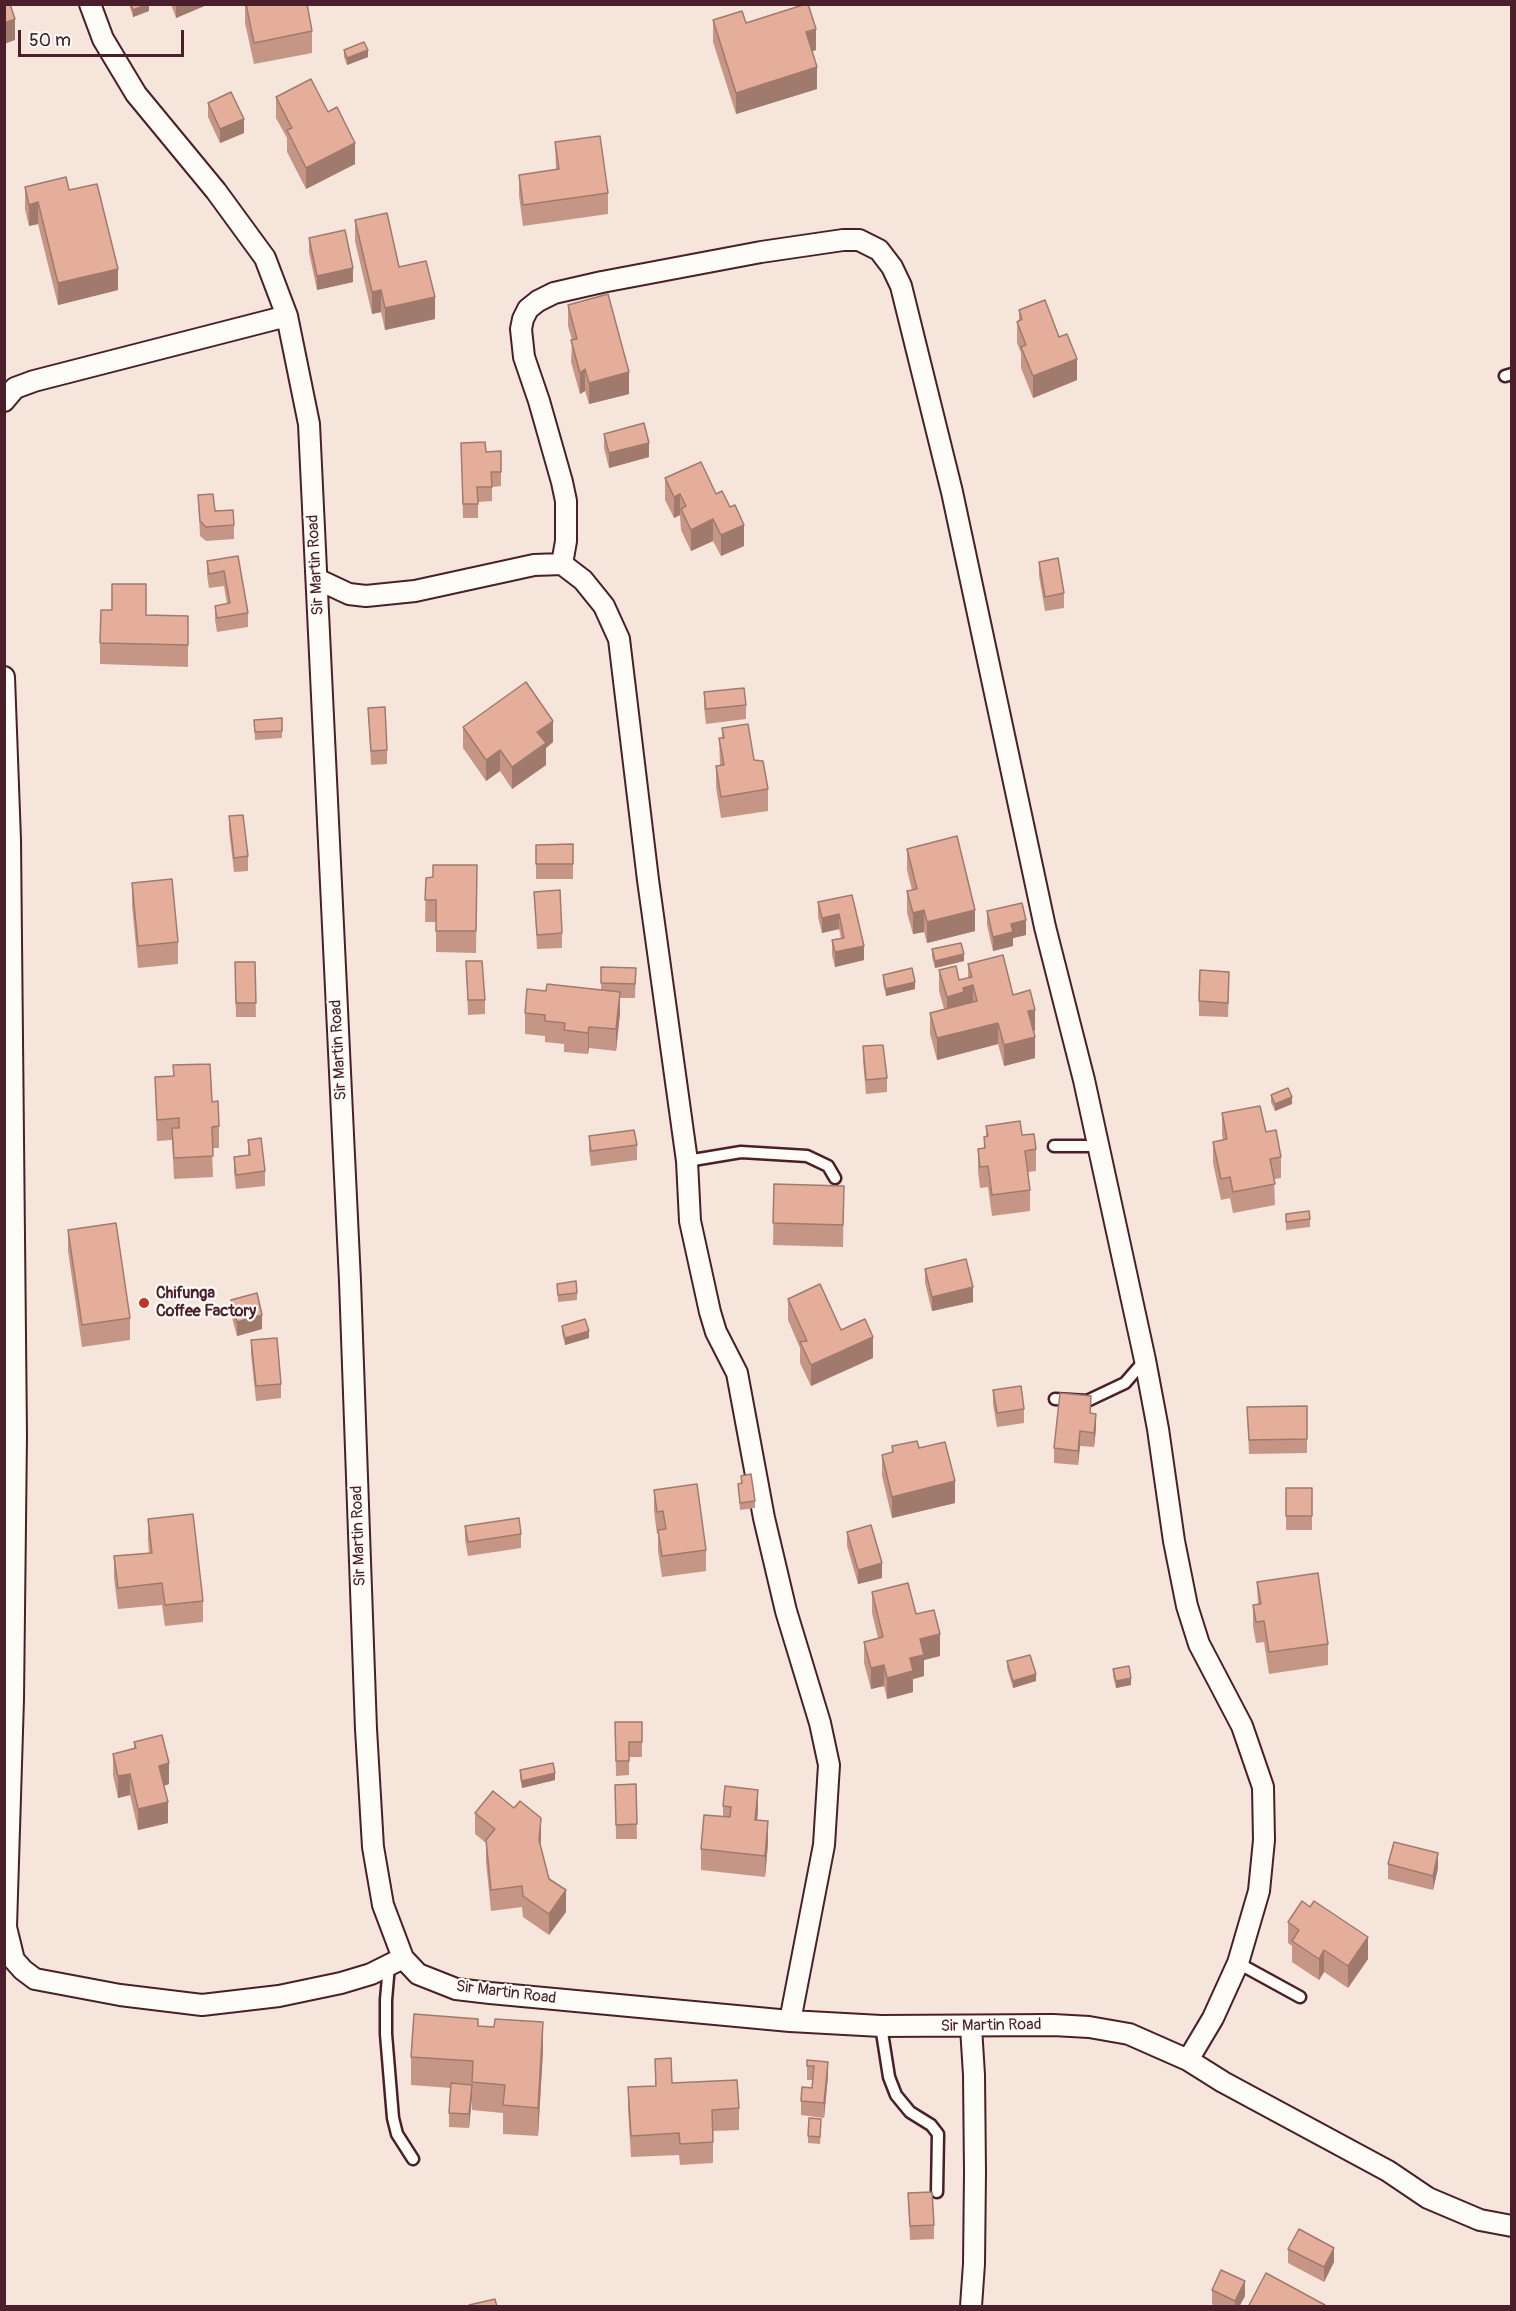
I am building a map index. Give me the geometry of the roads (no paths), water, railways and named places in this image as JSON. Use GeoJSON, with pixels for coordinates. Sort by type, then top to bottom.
{"type":"FeatureCollection","features":[{"type":"Feature","properties":{"kind":"street","name":"Sir Martin Road"},"geometry":{"type":"LineString","coordinates":[[90,4],[103,39],[136,93],[216,190],[266,258],[287,316],[309,424],[350,1281],[366,1729],[372,1835],[382,1905],[396,1962],[418,1974],[456,1989],[790,2021],[881,2026],[1053,2025],[1089,2027],[1129,2034],[1188,2060],[1223,2082],[1388,2171],[1428,2198],[1480,2220],[1512,2226]]}},
{"type":"Feature","properties":{"kind":"street"},"geometry":{"type":"LineString","coordinates":[[562,564],[566,541],[566,501],[539,400],[524,357],[521,329],[528,309],[554,293],[761,252],[843,240],[859,240],[879,250],[892,267],[901,286],[952,492],[1045,927],[1100,1146],[1145,1360],[1158,1429],[1174,1541],[1187,1606],[1199,1644],[1242,1726],[1263,1787],[1264,1840],[1259,1891],[1238,1963],[1213,2018],[1188,2060]]}},
{"type":"Feature","properties":{"kind":"street"},"geometry":{"type":"LineString","coordinates":[[4,401],[15,388],[34,381],[287,316]]}},
{"type":"Feature","properties":{"kind":"street"},"geometry":{"type":"LineString","coordinates":[[317,579],[349,594],[366,596],[415,591],[534,566],[562,564],[583,580],[604,606],[620,639],[648,880],[687,1161],[690,1221],[702,1283],[716,1332],[737,1373],[764,1518],[786,1611],[820,1723],[829,1765],[824,1845],[790,2021]]}},
{"type":"Feature","properties":{"kind":"street"},"geometry":{"type":"LineString","coordinates":[[4,677],[10,840],[16,1435],[13,1699],[6,1927],[14,1960],[22,1970],[35,1978],[120,1995],[202,2005],[279,1996],[371,1974],[396,1962]]}},
{"type":"Feature","properties":{"kind":"street"},"geometry":{"type":"LineString","coordinates":[[971,2026],[975,2172],[971,2307]]}},
{"type":"Feature","properties":{"kind":"lane"},"geometry":{"type":"LineString","coordinates":[[1054,1146],[1100,1146]]}},
{"type":"Feature","properties":{"kind":"lane"},"geometry":{"type":"LineString","coordinates":[[687,1161],[741,1152],[807,1156],[828,1166],[835,1178]]}},
{"type":"Feature","properties":{"kind":"lane"},"geometry":{"type":"LineString","coordinates":[[1055,1399],[1087,1401],[1125,1383],[1145,1360]]}},
{"type":"Feature","properties":{"kind":"lane"},"geometry":{"type":"LineString","coordinates":[[396,1962],[386,1980],[386,2034],[393,2118],[397,2134],[413,2159]]}},
{"type":"Feature","properties":{"kind":"lane"},"geometry":{"type":"LineString","coordinates":[[1238,1963],[1300,1997]]}},
{"type":"Feature","properties":{"kind":"lane"},"geometry":{"type":"LineString","coordinates":[[881,2026],[889,2077],[896,2095],[910,2112],[931,2125],[938,2134],[937,2192]]}},
{"type":"Feature","properties":{"kind":"place","name":"Chifunga Coffee Factory"},"geometry":{"type":"Point","coordinates":[144,1303]}}]}
